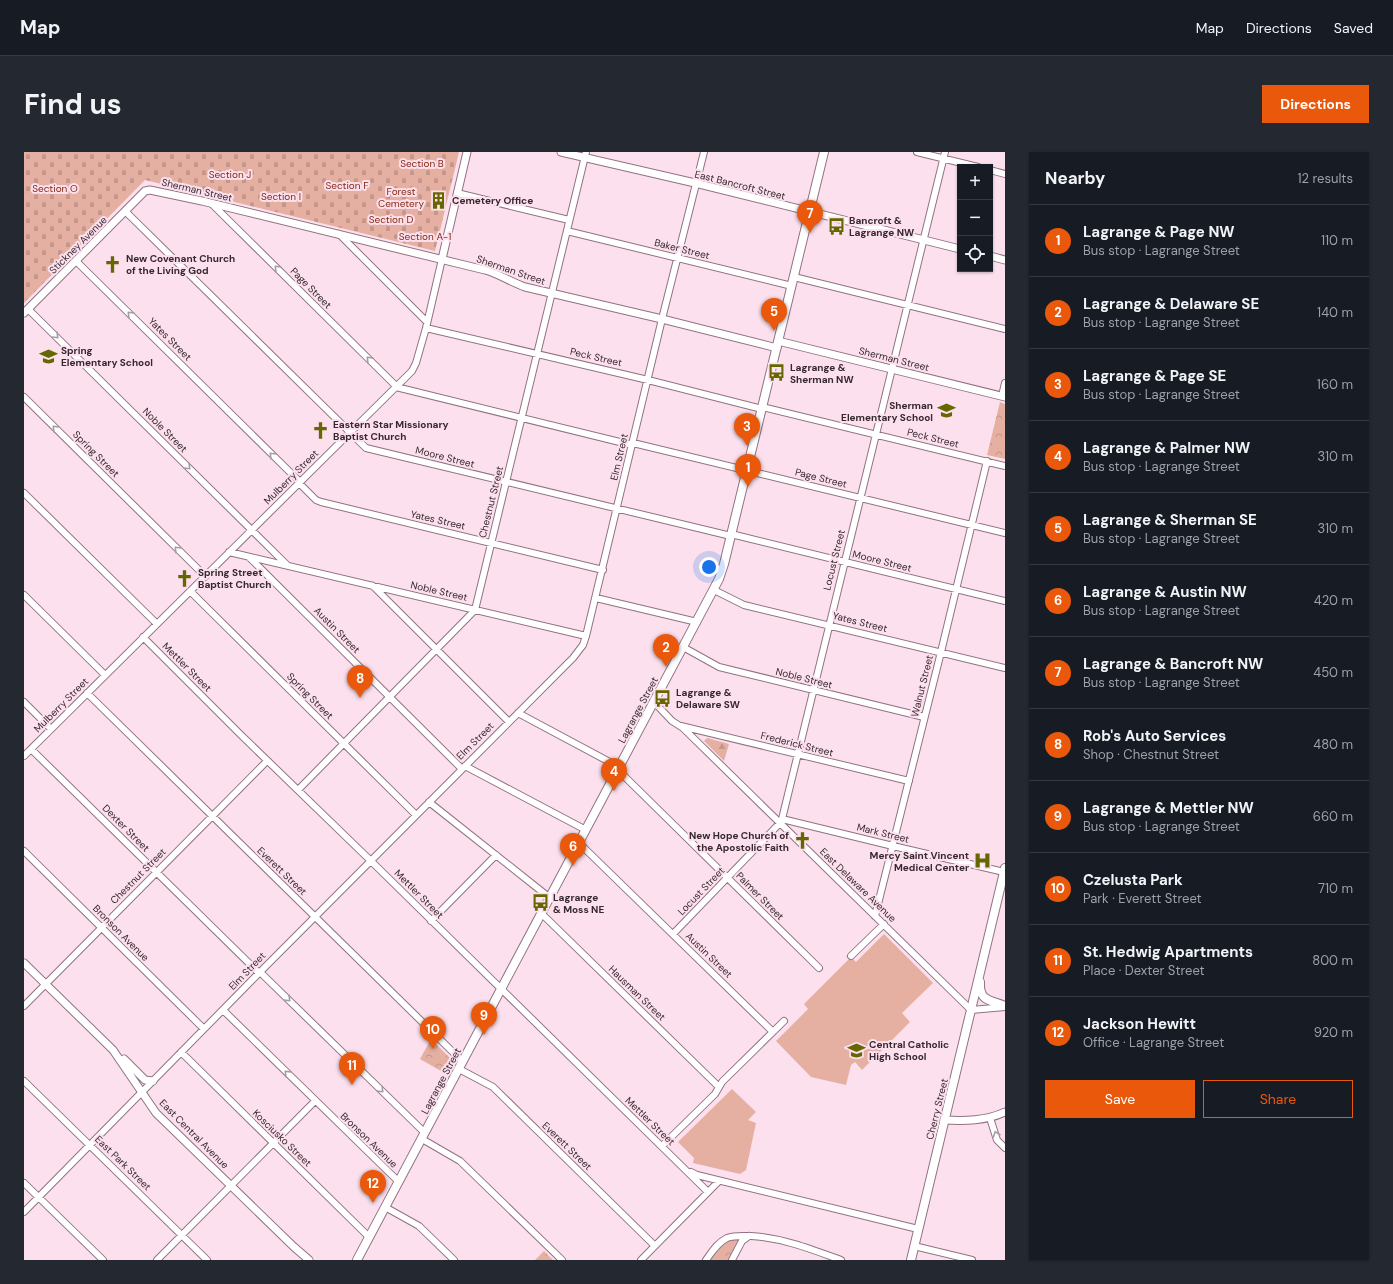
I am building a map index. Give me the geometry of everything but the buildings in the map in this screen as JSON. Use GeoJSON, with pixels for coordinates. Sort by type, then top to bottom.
{"type":"FeatureCollection","features":[{"type":"Feature","properties":{"kind":"main road","name":"Lagrange Street"},"geometry":{"type":"LineString","coordinates":[[357,1260],[714,590],[723,569],[824,152]]}},
{"type":"Feature","properties":{"kind":"main road","name":"Cherry Street"},"geometry":{"type":"LineString","coordinates":[[911,1260],[1005,870]]}},
{"type":"Feature","properties":{"kind":"main road"},"geometry":{"type":"LineString","coordinates":[[981,968],[980,990],[982,995],[989,1001],[1005,1006]]}},
{"type":"Feature","properties":{"kind":"street","name":"Mulberry Street"},"geometry":{"type":"LineString","coordinates":[[24,756],[412,371],[415,366],[426,325],[467,152]]}},
{"type":"Feature","properties":{"kind":"street","name":"East Bancroft Street"},"geometry":{"type":"LineString","coordinates":[[561,152],[585,155],[695,184],[957,248]]}},
{"type":"Feature","properties":{"kind":"street","name":"Elm Street"},"geometry":{"type":"LineString","coordinates":[[24,1212],[260,972],[573,658],[582,645],[586,636],[596,598],[677,258],[704,152]]}},
{"type":"Feature","properties":{"kind":"street"},"geometry":{"type":"LineString","coordinates":[[917,152],[944,155],[970,164]]}},
{"type":"Feature","properties":{"kind":"street","name":"Chestnut Street"},"geometry":{"type":"LineString","coordinates":[[475,610],[585,155]]}},
{"type":"Feature","properties":{"kind":"street","name":"Locust Street"},"geometry":{"type":"LineString","coordinates":[[673,934],[781,821],[944,155]]}},
{"type":"Feature","properties":{"kind":"street"},"geometry":{"type":"LineString","coordinates":[[993,171],[1005,174]]}},
{"type":"Feature","properties":{"kind":"street","name":"Sherman Street"},"geometry":{"type":"LineString","coordinates":[[145,191],[157,190],[442,259],[485,270],[497,274],[511,282],[552,294],[1003,396]]}},
{"type":"Feature","properties":{"kind":"street","name":"Stickney Avenue"},"geometry":{"type":"LineString","coordinates":[[26,311],[145,191]]}},
{"type":"Feature","properties":{"kind":"street"},"geometry":{"type":"LineString","coordinates":[[457,193],[570,220]]}},
{"type":"Feature","properties":{"kind":"street","name":"Page Street"},"geometry":{"type":"LineString","coordinates":[[212,204],[396,387],[1005,533]]}},
{"type":"Feature","properties":{"kind":"street","name":"Moore Street"},"geometry":{"type":"LineString","coordinates":[[125,211],[366,448],[1005,601]]}},
{"type":"Feature","properties":{"kind":"street","name":"Baker Street"},"geometry":{"type":"LineString","coordinates":[[567,231],[792,286]]}},
{"type":"Feature","properties":{"kind":"street"},"geometry":{"type":"LineString","coordinates":[[338,233],[426,325]]}},
{"type":"Feature","properties":{"kind":"street"},"geometry":{"type":"LineString","coordinates":[[993,257],[1005,260]]}},
{"type":"Feature","properties":{"kind":"street","name":"Yates Street"},"geometry":{"type":"LineString","coordinates":[[76,261],[316,500],[602,570]]}},
{"type":"Feature","properties":{"kind":"street"},"geometry":{"type":"LineString","coordinates":[[794,277],[1005,329]]}},
{"type":"Feature","properties":{"kind":"street","name":"Noble Street"},"geometry":{"type":"LineString","coordinates":[[26,311],[252,530],[287,566]]}},
{"type":"Feature","properties":{"kind":"street","name":"Peck Street"},"geometry":{"type":"LineString","coordinates":[[426,325],[537,354],[1005,466]]}},
{"type":"Feature","properties":{"kind":"street"},"geometry":{"type":"LineString","coordinates":[[1003,396],[1005,383]]}},
{"type":"Feature","properties":{"kind":"street","name":"Spring Street"},"geometry":{"type":"LineString","coordinates":[[24,397],[205,576]]}},
{"type":"Feature","properties":{"kind":"street","name":"Walnut Street"},"geometry":{"type":"LineString","coordinates":[[875,916],[987,461]]}},
{"type":"Feature","properties":{"kind":"street"},"geometry":{"type":"LineString","coordinates":[[24,493],[157,624]]}},
{"type":"Feature","properties":{"kind":"street","name":"Noble Street"},"geometry":{"type":"LineString","coordinates":[[229,552],[586,636]]}},
{"type":"Feature","properties":{"kind":"street","name":"Austin Street"},"geometry":{"type":"LineString","coordinates":[[248,556],[463,768],[586,830]]}},
{"type":"Feature","properties":{"kind":"street"},"geometry":{"type":"LineString","coordinates":[[372,585],[509,722]]}},
{"type":"Feature","properties":{"kind":"street","name":"Yates Street"},"geometry":{"type":"LineString","coordinates":[[714,590],[744,605],[1005,668]]}},
{"type":"Feature","properties":{"kind":"street","name":"Spring Street"},"geometry":{"type":"LineString","coordinates":[[190,591],[416,815]]}},
{"type":"Feature","properties":{"kind":"street"},"geometry":{"type":"LineString","coordinates":[[24,595],[105,675]]}},
{"type":"Feature","properties":{"kind":"street"},"geometry":{"type":"LineString","coordinates":[[596,598],[697,622]]}},
{"type":"Feature","properties":{"kind":"street"},"geometry":{"type":"LineString","coordinates":[[298,790],[475,610]]}},
{"type":"Feature","properties":{"kind":"street","name":"Mettler Street"},"geometry":{"type":"LineString","coordinates":[[143,637],[267,761],[708,1192]]}},
{"type":"Feature","properties":{"kind":"street","name":"Noble Street"},"geometry":{"type":"LineString","coordinates":[[683,647],[719,667],[924,717]]}},
{"type":"Feature","properties":{"kind":"street","name":"Everett Street"},"geometry":{"type":"LineString","coordinates":[[87,693],[315,917],[461,1065],[493,1087],[654,1246]]}},
{"type":"Feature","properties":{"kind":"street"},"geometry":{"type":"LineString","coordinates":[[24,702],[51,729]]}},
{"type":"Feature","properties":{"kind":"street","name":"East Delaware Avenue"},"geometry":{"type":"LineString","coordinates":[[654,702],[672,721],[680,726],[781,821],[971,1010]]}},
{"type":"Feature","properties":{"kind":"street","name":"Palmer Street"},"geometry":{"type":"LineString","coordinates":[[518,713],[618,769],[819,968]]}},
{"type":"Feature","properties":{"kind":"street","name":"Frederick Street"},"geometry":{"type":"LineString","coordinates":[[680,726],[909,781]]}},
{"type":"Feature","properties":{"kind":"street","name":"Dexter Street"},"geometry":{"type":"LineString","coordinates":[[31,748],[260,972],[424,1136],[460,1161],[562,1260]]}},
{"type":"Feature","properties":{"kind":"street","name":"Chestnut Street"},"geometry":{"type":"LineString","coordinates":[[24,1006],[267,761]]}},
{"type":"Feature","properties":{"kind":"street"},"geometry":{"type":"LineString","coordinates":[[429,802],[550,898]]}},
{"type":"Feature","properties":{"kind":"street","name":"Mark Street"},"geometry":{"type":"LineString","coordinates":[[781,821],[1005,870]]}},
{"type":"Feature","properties":{"kind":"street","name":"Austin Street"},"geometry":{"type":"LineString","coordinates":[[579,842],[773,1032]]}},
{"type":"Feature","properties":{"kind":"street","name":"Bronson Avenue"},"geometry":{"type":"LineString","coordinates":[[24,851],[204,1029]]}},
{"type":"Feature","properties":{"kind":"street"},"geometry":{"type":"LineString","coordinates":[[431,921],[496,855]]}},
{"type":"Feature","properties":{"kind":"street","name":"Hausman Street"},"geometry":{"type":"LineString","coordinates":[[542,913],[719,1087]]}},
{"type":"Feature","properties":{"kind":"street"},"geometry":{"type":"LineString","coordinates":[[851,956],[884,924]]}},
{"type":"Feature","properties":{"kind":"street","name":"East Central Avenue"},"geometry":{"type":"LineString","coordinates":[[24,963],[113,1050],[156,1113],[309,1260]]}},
{"type":"Feature","properties":{"kind":"street"},"geometry":{"type":"LineString","coordinates":[[971,1010],[1005,1006]]}},
{"type":"Feature","properties":{"kind":"street","name":"Bronson Avenue"},"geometry":{"type":"LineString","coordinates":[[223,1010],[399,1182]]}},
{"type":"Feature","properties":{"kind":"street"},"geometry":{"type":"LineString","coordinates":[[662,1146],[715,1094],[722,1082],[784,1022]]}},
{"type":"Feature","properties":{"kind":"street"},"geometry":{"type":"LineString","coordinates":[[113,1050],[145,1080],[153,1081]]}},
{"type":"Feature","properties":{"kind":"street","name":"Kosciusko Street"},"geometry":{"type":"LineString","coordinates":[[181,1052],[369,1237]]}},
{"type":"Feature","properties":{"kind":"street","name":"East Park Street"},"geometry":{"type":"LineString","coordinates":[[24,1081],[207,1260]]}},
{"type":"Feature","properties":{"kind":"street"},"geometry":{"type":"LineString","coordinates":[[158,1260],[315,1101]]}},
{"type":"Feature","properties":{"kind":"street"},"geometry":{"type":"LineString","coordinates":[[944,1120],[975,1120],[990,1118],[1005,1112]]}},
{"type":"Feature","properties":{"kind":"street"},"geometry":{"type":"LineString","coordinates":[[990,1118],[997,1140],[1005,1148]]}},
{"type":"Feature","properties":{"kind":"street","name":"Mettler Street"},"geometry":{"type":"LineString","coordinates":[[681,1165],[697,1175],[719,1181],[918,1229]]}},
{"type":"Feature","properties":{"kind":"street"},"geometry":{"type":"LineString","coordinates":[[641,1260],[719,1181]]}},
{"type":"Feature","properties":{"kind":"street"},"geometry":{"type":"LineString","coordinates":[[24,1183],[103,1260]]}},
{"type":"Feature","properties":{"kind":"street"},"geometry":{"type":"LineString","coordinates":[[385,1207],[419,1226],[454,1260]]}},
{"type":"Feature","properties":{"kind":"street"},"geometry":{"type":"LineString","coordinates":[[706,1260],[716,1246],[724,1240],[736,1236],[749,1236],[788,1242],[828,1258],[841,1260]]}},
{"type":"Feature","properties":{"kind":"street"},"geometry":{"type":"LineString","coordinates":[[732,1260],[742,1241],[749,1236]]}},
{"type":"Feature","properties":{"kind":"street"},"geometry":{"type":"LineString","coordinates":[[291,1244],[306,1260]]}},
{"type":"Feature","properties":{"kind":"street"},"geometry":{"type":"LineString","coordinates":[[914,1246],[972,1260]]}},
{"type":"Feature","properties":{"kind":"green space","name":"Forest Cemetery"},"geometry":{"type":"Polygon","coordinates":[[[24,152],[459,152],[435,251],[145,180],[24,303],[24,152]]]}},
{"type":"Feature","properties":{"kind":"green space"},"geometry":{"type":"Polygon","coordinates":[[[1000,402],[1005,404],[1005,459],[987,455],[1000,402]]]}},
{"type":"Feature","properties":{"kind":"green space"},"geometry":{"type":"Polygon","coordinates":[[[707,738],[729,744],[724,761],[704,741],[707,738]]]}},
{"type":"Feature","properties":{"kind":"green space"},"geometry":{"type":"Polygon","coordinates":[[[884,934],[933,983],[902,1013],[910,1022],[862,1070],[855,1062],[851,1065],[846,1085],[811,1077],[776,1041],[808,1009],[804,1004],[851,957],[856,962],[884,934]]]}},
{"type":"Feature","properties":{"kind":"green space"},"geometry":{"type":"Polygon","coordinates":[[[431,1039],[454,1062],[448,1075],[420,1059],[431,1039]]]}},
{"type":"Feature","properties":{"kind":"green space"},"geometry":{"type":"Polygon","coordinates":[[[732,1089],[756,1112],[748,1120],[756,1123],[746,1170],[740,1174],[693,1163],[694,1158],[678,1142],[732,1089]]]}},
{"type":"Feature","properties":{"kind":"green space"},"geometry":{"type":"Polygon","coordinates":[[[733,1239],[738,1239],[739,1241],[730,1260],[708,1260],[722,1245],[733,1239]]]}},
{"type":"Feature","properties":{"kind":"green space"},"geometry":{"type":"Polygon","coordinates":[[[544,1251],[553,1260],[535,1260],[544,1251]]]}},
{"type":"Feature","properties":{"kind":"place","name":"Cemetery Office"},"geometry":{"type":"Point","coordinates":[439,200]}},
{"type":"Feature","properties":{"kind":"place","name":"Bancroft & Lagrange NW"},"geometry":{"type":"Point","coordinates":[836,226]}},
{"type":"Feature","properties":{"kind":"place","name":"Lagrange & Bancroft NW"},"geometry":{"type":"Point","coordinates":[810,233]}},
{"type":"Feature","properties":{"kind":"place","name":"New Covenant Church of the Living God"},"geometry":{"type":"Point","coordinates":[113,264]}},
{"type":"Feature","properties":{"kind":"place","name":"Lagrange & Sherman SE"},"geometry":{"type":"Point","coordinates":[774,331]}},
{"type":"Feature","properties":{"kind":"place","name":"Spring Elementary School"},"geometry":{"type":"Point","coordinates":[48,356]}},
{"type":"Feature","properties":{"kind":"place","name":"Lagrange & Sherman NW"},"geometry":{"type":"Point","coordinates":[777,373]}},
{"type":"Feature","properties":{"kind":"place","name":"Sherman Elementary School"},"geometry":{"type":"Point","coordinates":[946,411]}},
{"type":"Feature","properties":{"kind":"place","name":"Eastern Star Missionary Baptist Church"},"geometry":{"type":"Point","coordinates":[320,430]}},
{"type":"Feature","properties":{"kind":"place","name":"Lagrange & Page SE"},"geometry":{"type":"Point","coordinates":[747,446]}},
{"type":"Feature","properties":{"kind":"place","name":"Lagrange & Page NW"},"geometry":{"type":"Point","coordinates":[748,487]}},
{"type":"Feature","properties":{"kind":"place","name":"Spring Street Baptist Church"},"geometry":{"type":"Point","coordinates":[185,578]}},
{"type":"Feature","properties":{"kind":"place","name":"Lagrange & Delaware SE"},"geometry":{"type":"Point","coordinates":[666,667]}},
{"type":"Feature","properties":{"kind":"place","name":"Rob's Auto Services"},"geometry":{"type":"Point","coordinates":[360,698]}},
{"type":"Feature","properties":{"kind":"place","name":"Lagrange & Delaware SW"},"geometry":{"type":"Point","coordinates":[663,698]}},
{"type":"Feature","properties":{"kind":"place","name":"Lagrange & Palmer NW"},"geometry":{"type":"Point","coordinates":[614,791]}},
{"type":"Feature","properties":{"kind":"place","name":"New Hope Church of the Apostolic Faith"},"geometry":{"type":"Point","coordinates":[802,841]}},
{"type":"Feature","properties":{"kind":"place","name":"Mercy Saint Vincent Medical Center"},"geometry":{"type":"Point","coordinates":[982,861]}},
{"type":"Feature","properties":{"kind":"place","name":"Lagrange & Austin NW"},"geometry":{"type":"Point","coordinates":[573,866]}},
{"type":"Feature","properties":{"kind":"place","name":"Lagrange & Moss NE"},"geometry":{"type":"Point","coordinates":[540,903]}},
{"type":"Feature","properties":{"kind":"place","name":"Lagrange & Mettler NW"},"geometry":{"type":"Point","coordinates":[484,1035]}},
{"type":"Feature","properties":{"kind":"place","name":"Czelusta Park"},"geometry":{"type":"Point","coordinates":[433,1049]}},
{"type":"Feature","properties":{"kind":"place","name":"Central Catholic High School"},"geometry":{"type":"Point","coordinates":[856,1050]}},
{"type":"Feature","properties":{"kind":"place","name":"St. Hedwig Apartments"},"geometry":{"type":"Point","coordinates":[352,1085]}},
{"type":"Feature","properties":{"kind":"place","name":"Jackson Hewitt"},"geometry":{"type":"Point","coordinates":[373,1203]}},
{"type":"Feature","properties":{"kind":"park label","name":"Section B"},"geometry":{"type":"Point","coordinates":[422,163]}},
{"type":"Feature","properties":{"kind":"park label","name":"Section J"},"geometry":{"type":"Point","coordinates":[230,174]}},
{"type":"Feature","properties":{"kind":"park label","name":"Section F"},"geometry":{"type":"Point","coordinates":[347,185]}},
{"type":"Feature","properties":{"kind":"park label","name":"Section O"},"geometry":{"type":"Point","coordinates":[55,188]}},
{"type":"Feature","properties":{"kind":"park label","name":"Section I"},"geometry":{"type":"Point","coordinates":[281,196]}},
{"type":"Feature","properties":{"kind":"park label","name":"Section D"},"geometry":{"type":"Point","coordinates":[391,219]}},
{"type":"Feature","properties":{"kind":"park label","name":"Section A-1"},"geometry":{"type":"Point","coordinates":[425,236]}}]}
